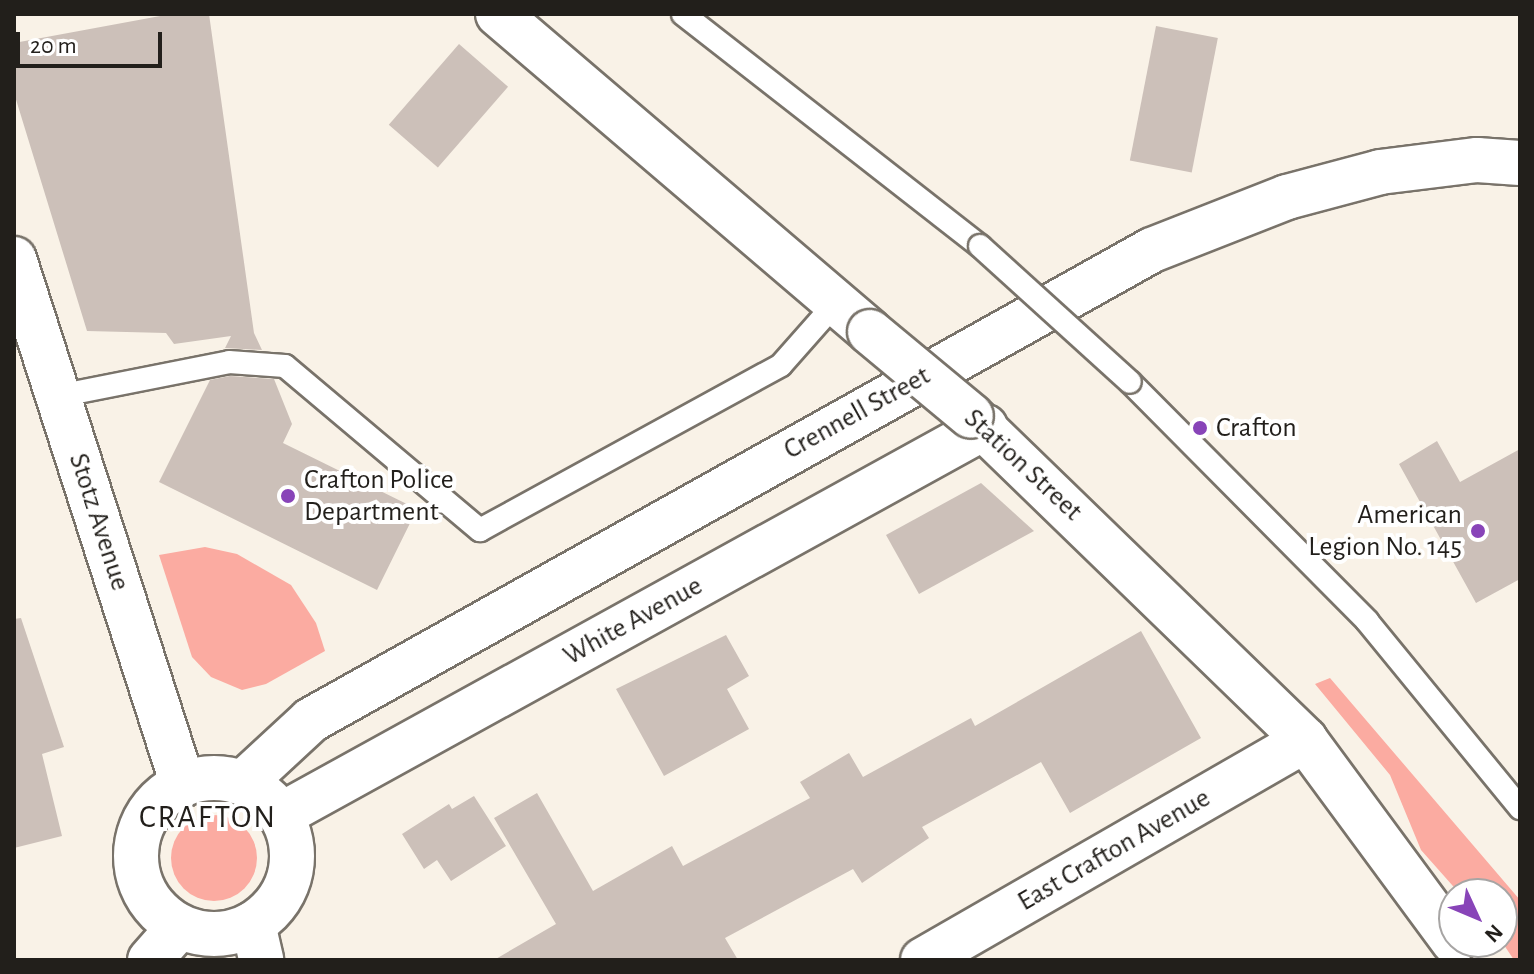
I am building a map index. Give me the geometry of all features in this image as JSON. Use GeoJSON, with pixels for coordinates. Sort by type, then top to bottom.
{"type":"FeatureCollection","features":[{"type":"Feature","properties":{"kind":"street","name":"Station Street"},"geometry":{"type":"LineString","coordinates":[[498,14],[835,304],[978,421],[1305,740],[1438,920]]}},
{"type":"Feature","properties":{"kind":"street","name":"Crennell Street"},"geometry":{"type":"LineString","coordinates":[[243,783],[311,720],[1152,250],[1287,197],[1380,172],[1477,160],[1520,163]]}},
{"type":"Feature","properties":{"kind":"street","name":"Stotz Avenue"},"geometry":{"type":"LineString","coordinates":[[14,259],[183,785]]}},
{"type":"Feature","properties":{"kind":"street","name":"White Avenue"},"geometry":{"type":"LineString","coordinates":[[281,815],[978,421]]}},
{"type":"Feature","properties":{"kind":"street","name":"East Crafton Avenue"},"geometry":{"type":"LineString","coordinates":[[923,960],[1305,740]]}},
{"type":"Feature","properties":{"kind":"street"},"geometry":{"type":"LineString","coordinates":[[219,778],[243,783],[281,815],[291,850],[286,887],[257,942],[179,927],[157,911],[142,889],[136,863],[138,836],[149,812],[183,785],[219,778]]}},
{"type":"Feature","properties":{"kind":"street"},"geometry":{"type":"LineString","coordinates":[[150,960],[179,927]]}},
{"type":"Feature","properties":{"kind":"lane"},"geometry":{"type":"LineString","coordinates":[[683,14],[980,246],[1130,382],[1367,621],[1520,808]]}},
{"type":"Feature","properties":{"kind":"lane"},"geometry":{"type":"LineString","coordinates":[[58,396],[229,362],[285,366],[480,530],[781,365],[835,304]]}},
{"type":"Feature","properties":{"kind":"shaded area"},"geometry":{"type":"Polygon","coordinates":[[[205,547],[237,554],[291,585],[316,623],[325,651],[266,684],[242,690],[211,677],[192,657],[159,555],[205,547]]]}},
{"type":"Feature","properties":{"kind":"shaded area"},"geometry":{"type":"Polygon","coordinates":[[[1330,678],[1501,878],[1446,878],[1421,850],[1390,775],[1315,684],[1330,678]]]}},
{"type":"Feature","properties":{"kind":"shaded area"},"geometry":{"type":"Polygon","coordinates":[[[214,815],[231,818],[245,827],[254,841],[257,858],[254,875],[245,889],[231,898],[214,901],[197,898],[183,889],[174,875],[171,858],[174,841],[183,827],[197,818],[214,815]]]}},
{"type":"Feature","properties":{"kind":"shaded area"},"geometry":{"type":"Polygon","coordinates":[[[1518,898],[1520,960],[1513,958],[1518,958],[1518,898]]]}},
{"type":"Feature","properties":{"kind":"building"},"geometry":{"type":"Polygon","coordinates":[[[171,14],[209,14],[254,333],[262,350],[225,348],[231,336],[174,344],[166,333],[87,331],[14,93],[14,43],[171,14]]]}},
{"type":"Feature","properties":{"kind":"building"},"geometry":{"type":"Polygon","coordinates":[[[1156,26],[1218,38],[1192,173],[1130,160],[1156,26]]]}},
{"type":"Feature","properties":{"kind":"building"},"geometry":{"type":"Polygon","coordinates":[[[459,44],[508,87],[438,167],[389,125],[459,44]]]}},
{"type":"Feature","properties":{"kind":"building","name":"Crafton Police Department"},"geometry":{"type":"Polygon","coordinates":[[[230,376],[274,379],[292,424],[283,443],[417,509],[377,590],[159,482],[210,380],[230,376]]]}},
{"type":"Feature","properties":{"kind":"building","name":"American Legion No. 145"},"geometry":{"type":"Polygon","coordinates":[[[1437,441],[1460,482],[1520,449],[1520,579],[1476,603],[1399,464],[1437,441]]]}},
{"type":"Feature","properties":{"kind":"building"},"geometry":{"type":"Polygon","coordinates":[[[981,483],[1034,531],[919,594],[886,535],[981,483]]]}},
{"type":"Feature","properties":{"kind":"building"},"geometry":{"type":"Polygon","coordinates":[[[21,618],[64,747],[42,754],[62,836],[14,848],[14,619],[21,618]]]}},
{"type":"Feature","properties":{"kind":"building"},"geometry":{"type":"Polygon","coordinates":[[[1141,631],[1201,738],[1070,813],[1041,762],[922,827],[929,838],[862,883],[853,869],[725,938],[738,960],[494,960],[556,924],[494,818],[537,793],[593,891],[672,846],[683,866],[810,798],[800,782],[849,753],[863,777],[971,718],[975,726],[1141,631]]]}},
{"type":"Feature","properties":{"kind":"building"},"geometry":{"type":"Polygon","coordinates":[[[726,635],[749,676],[727,689],[749,729],[664,776],[616,689],[726,635]]]}},
{"type":"Feature","properties":{"kind":"building"},"geometry":{"type":"Polygon","coordinates":[[[474,796],[506,846],[451,881],[437,860],[424,869],[402,834],[449,804],[452,809],[474,796]]]}},
{"type":"Feature","properties":{"kind":"place","name":"Crafton"},"geometry":{"type":"Point","coordinates":[1200,428]}},
{"type":"Feature","properties":{"kind":"place","name":"Crafton Police Department"},"geometry":{"type":"Point","coordinates":[288,496]}},
{"type":"Feature","properties":{"kind":"place","name":"American Legion No. 145"},"geometry":{"type":"Point","coordinates":[1478,531]}},
{"type":"Feature","properties":{"kind":"district","name":"CRAFTON"},"geometry":{"type":"Point","coordinates":[208,817]}}]}
